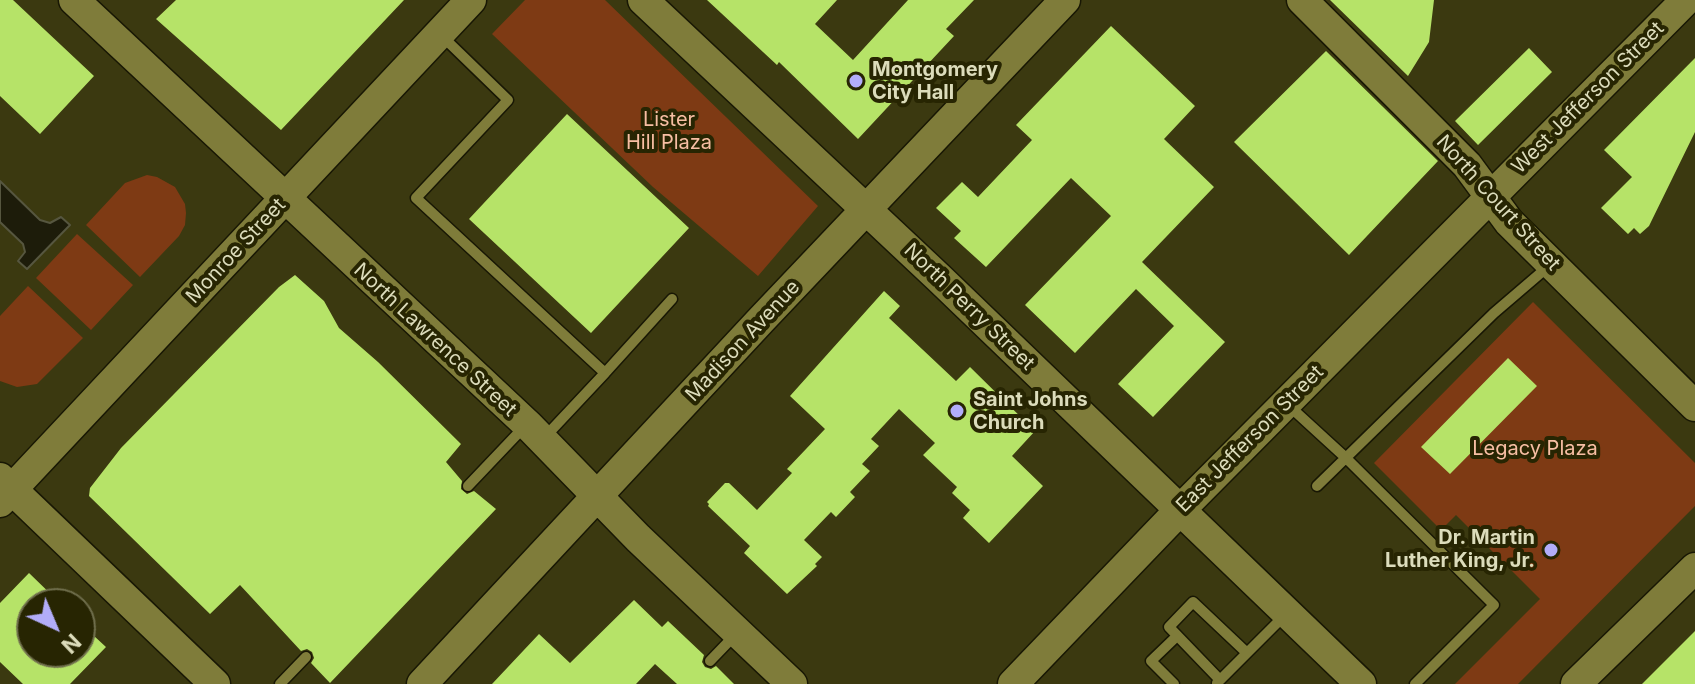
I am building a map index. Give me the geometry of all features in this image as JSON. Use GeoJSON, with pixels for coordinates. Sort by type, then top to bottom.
{"type":"FeatureCollection","features":[{"type":"Feature","properties":{"kind":"main road","name":"North Lawrence Street"},"geometry":{"type":"LineString","coordinates":[[74,0],[534,432],[792,684]]}},
{"type":"Feature","properties":{"kind":"main road","name":"Monroe Street"},"geometry":{"type":"LineString","coordinates":[[4,490],[471,0]]}},
{"type":"Feature","properties":{"kind":"main road","name":"North Perry Street"},"geometry":{"type":"LineString","coordinates":[[643,0],[1361,684]]}},
{"type":"Feature","properties":{"kind":"main road","name":"Madison Avenue"},"geometry":{"type":"LineString","coordinates":[[422,684],[1065,0]]}},
{"type":"Feature","properties":{"kind":"main road","name":"North Court Street"},"geometry":{"type":"LineString","coordinates":[[1302,0],[1467,165],[1509,222],[1695,406]]}},
{"type":"Feature","properties":{"kind":"main road","name":"West Jefferson Street"},"geometry":{"type":"LineString","coordinates":[[1490,196],[1686,0]]}},
{"type":"Feature","properties":{"kind":"main road","name":"East Jefferson Street"},"geometry":{"type":"LineString","coordinates":[[1013,684],[1490,196]]}},
{"type":"Feature","properties":{"kind":"main road"},"geometry":{"type":"LineString","coordinates":[[4,490],[215,684]]}},
{"type":"Feature","properties":{"kind":"main road"},"geometry":{"type":"LineString","coordinates":[[1576,684],[1695,568]]}},
{"type":"Feature","properties":{"kind":"lane"},"geometry":{"type":"LineString","coordinates":[[438,33],[508,100],[416,198],[605,373]]}},
{"type":"Feature","properties":{"kind":"lane"},"geometry":{"type":"LineString","coordinates":[[1317,486],[1494,313],[1552,264]]}},
{"type":"Feature","properties":{"kind":"lane"},"geometry":{"type":"LineString","coordinates":[[468,486],[605,373],[672,299]]}},
{"type":"Feature","properties":{"kind":"lane"},"geometry":{"type":"LineString","coordinates":[[1286,403],[1494,605],[1415,684]]}},
{"type":"Feature","properties":{"kind":"lane"},"geometry":{"type":"LineString","coordinates":[[1247,653],[1193,602],[1169,627],[1218,682],[1247,653],[1287,613]]}},
{"type":"Feature","properties":{"kind":"lane"},"geometry":{"type":"LineString","coordinates":[[710,661],[737,632]]}},
{"type":"Feature","properties":{"kind":"lane"},"geometry":{"type":"LineString","coordinates":[[1174,684],[1151,661],[1177,636]]}},
{"type":"Feature","properties":{"kind":"lane"},"geometry":{"type":"LineString","coordinates":[[280,684],[306,657]]}},
{"type":"Feature","properties":{"kind":"shaded area"},"geometry":{"type":"Polygon","coordinates":[[[0,0],[1695,0],[1695,684],[0,684],[0,0]]]}},
{"type":"Feature","properties":{"kind":"shaded area"},"geometry":{"type":"Polygon","coordinates":[[[0,181],[40,220],[50,223],[61,217],[70,225],[27,269],[18,261],[25,252],[23,244],[0,222],[0,181]]]}},
{"type":"Feature","properties":{"kind":"green space","name":"Lister Hill Plaza"},"geometry":{"type":"Polygon","coordinates":[[[525,0],[605,0],[818,206],[758,276],[653,187],[492,34],[525,0]]]}},
{"type":"Feature","properties":{"kind":"green space"},"geometry":{"type":"Polygon","coordinates":[[[147,175],[175,187],[185,204],[186,213],[185,225],[179,236],[140,277],[86,225],[125,183],[147,175]]]}},
{"type":"Feature","properties":{"kind":"green space"},"geometry":{"type":"Polygon","coordinates":[[[77,234],[133,285],[91,330],[36,278],[77,234]]]}},
{"type":"Feature","properties":{"kind":"green space"},"geometry":{"type":"Polygon","coordinates":[[[28,286],[83,338],[37,384],[17,387],[0,381],[0,316],[28,286]]]}},
{"type":"Feature","properties":{"kind":"green space","name":"Legacy Plaza"},"geometry":{"type":"Polygon","coordinates":[[[1533,302],[1695,463],[1695,506],[1518,684],[1455,684],[1540,599],[1456,515],[1441,530],[1374,463],[1533,302]]]}},
{"type":"Feature","properties":{"kind":"building"},"geometry":{"type":"Polygon","coordinates":[[[0,0],[13,0],[94,76],[40,134],[0,96],[0,0]]]}},
{"type":"Feature","properties":{"kind":"building"},"geometry":{"type":"Polygon","coordinates":[[[176,0],[404,0],[281,130],[156,19],[176,0]]]}},
{"type":"Feature","properties":{"kind":"building","name":"Montgomery City Hall"},"geometry":{"type":"Polygon","coordinates":[[[707,0],[837,0],[815,24],[853,60],[908,0],[974,0],[946,29],[954,36],[858,139],[779,62],[777,65],[707,0]]]}},
{"type":"Feature","properties":{"kind":"building"},"geometry":{"type":"Polygon","coordinates":[[[1330,0],[1434,0],[1429,42],[1408,76],[1330,0]]]}},
{"type":"Feature","properties":{"kind":"building"},"geometry":{"type":"Polygon","coordinates":[[[1111,26],[1195,106],[1164,139],[1214,187],[1142,262],[1225,342],[1153,417],[1118,384],[1174,326],[1136,289],[1075,353],[1025,305],[1111,216],[1071,178],[986,267],[954,238],[961,231],[936,208],[962,182],[978,197],[1032,140],[1016,125],[1111,26]]]}},
{"type":"Feature","properties":{"kind":"building"},"geometry":{"type":"Polygon","coordinates":[[[1529,48],[1552,72],[1478,145],[1455,121],[1529,48]]]}},
{"type":"Feature","properties":{"kind":"building"},"geometry":{"type":"Polygon","coordinates":[[[1326,51],[1438,161],[1349,255],[1234,142],[1326,51]]]}},
{"type":"Feature","properties":{"kind":"building"},"geometry":{"type":"Polygon","coordinates":[[[1695,58],[1695,132],[1649,226],[1640,234],[1634,228],[1628,234],[1601,208],[1632,177],[1604,150],[1695,58]]]}},
{"type":"Feature","properties":{"kind":"building"},"geometry":{"type":"Polygon","coordinates":[[[567,114],[689,228],[591,333],[469,219],[567,114]]]}},
{"type":"Feature","properties":{"kind":"building"},"geometry":{"type":"Polygon","coordinates":[[[295,275],[324,301],[339,328],[461,444],[446,462],[462,481],[461,489],[467,494],[474,491],[496,509],[330,683],[311,663],[314,658],[312,652],[307,649],[301,651],[240,585],[210,614],[89,496],[90,488],[121,448],[279,287],[295,275]]]}},
{"type":"Feature","properties":{"kind":"building"},"geometry":{"type":"Polygon","coordinates":[[[884,291],[900,306],[889,318],[956,381],[970,367],[1035,431],[1012,456],[1043,486],[989,543],[963,518],[970,510],[952,493],[957,487],[923,455],[935,443],[899,409],[871,439],[879,446],[862,464],[870,471],[850,492],[855,497],[836,517],[831,512],[804,540],[822,557],[815,564],[817,566],[787,594],[744,553],[750,546],[707,502],[725,483],[729,483],[757,510],[792,473],[787,469],[825,429],[790,396],[884,291]]]}},
{"type":"Feature","properties":{"kind":"building"},"geometry":{"type":"Polygon","coordinates":[[[1508,358],[1537,386],[1450,474],[1421,447],[1508,358]]]}},
{"type":"Feature","properties":{"kind":"building"},"geometry":{"type":"Polygon","coordinates":[[[29,573],[44,588],[16,588],[16,668],[86,668],[70,684],[23,684],[0,662],[0,603],[29,573]]]}},
{"type":"Feature","properties":{"kind":"building"},"geometry":{"type":"Polygon","coordinates":[[[634,600],[662,627],[668,621],[704,655],[702,662],[705,667],[711,669],[716,666],[734,684],[677,684],[655,664],[636,684],[492,684],[539,634],[570,663],[634,600]]]}},
{"type":"Feature","properties":{"kind":"building"},"geometry":{"type":"Polygon","coordinates":[[[1695,631],[1695,684],[1642,684],[1695,631]]]}},
{"type":"Feature","properties":{"kind":"building"},"geometry":{"type":"Polygon","coordinates":[[[96,638],[106,647],[96,657],[96,638]]]}},
{"type":"Feature","properties":{"kind":"place","name":"Montgomery City Hall"},"geometry":{"type":"Point","coordinates":[856,81]}},
{"type":"Feature","properties":{"kind":"place","name":"Saint Johns Church"},"geometry":{"type":"Point","coordinates":[957,411]}},
{"type":"Feature","properties":{"kind":"place","name":"Dr. Martin Luther King, Jr."},"geometry":{"type":"Point","coordinates":[1551,550]}}]}
